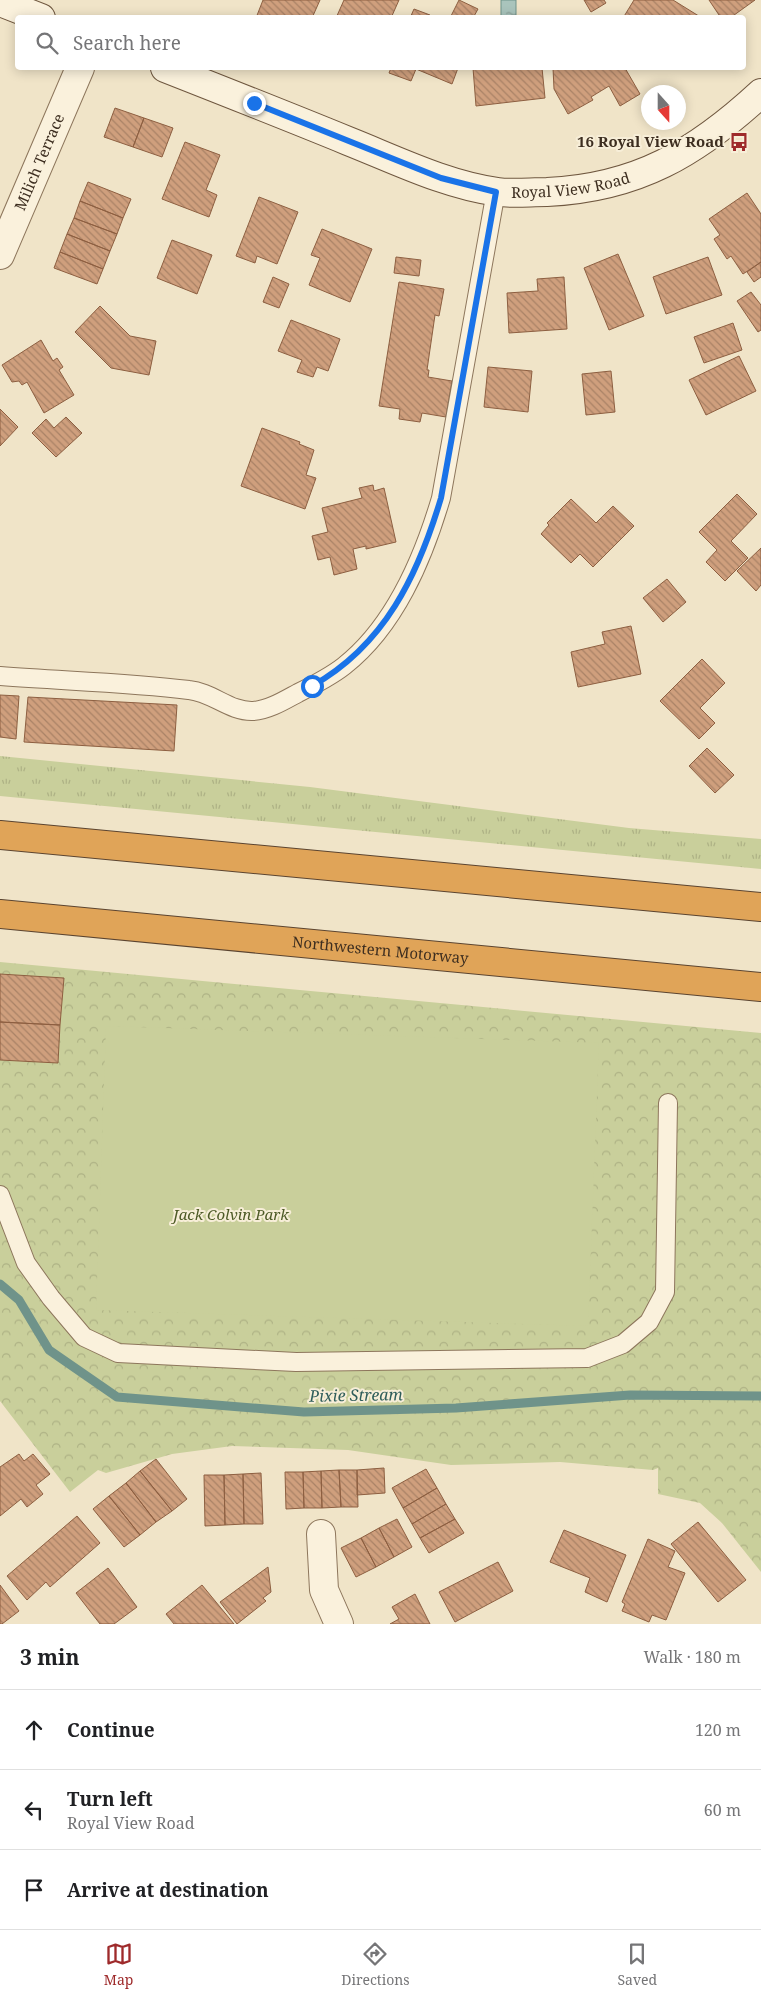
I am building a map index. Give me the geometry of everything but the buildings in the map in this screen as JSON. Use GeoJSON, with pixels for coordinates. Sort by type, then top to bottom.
{"type":"FeatureCollection","features":[{"type":"Feature","properties":{"kind":"highway"},"geometry":{"type":"LineString","coordinates":[[0,835],[429,874],[761,907]]}},
{"type":"Feature","properties":{"kind":"highway","name":"Northwestern Motorway"},"geometry":{"type":"LineString","coordinates":[[0,914],[761,987]]}},
{"type":"Feature","properties":{"kind":"street"},"geometry":{"type":"LineString","coordinates":[[0,2],[33,15]]}},
{"type":"Feature","properties":{"kind":"street","name":"Milich Terrace"},"geometry":{"type":"LineString","coordinates":[[0,255],[79,70]]}},
{"type":"Feature","properties":{"kind":"street","name":"Royal View Road"},"geometry":{"type":"LineString","coordinates":[[170,70],[441,178],[496,192],[515,193],[574,190],[596,186],[651,170],[678,158],[708,139],[761,93]]}},
{"type":"Feature","properties":{"kind":"street"},"geometry":{"type":"LineString","coordinates":[[321,1534],[324,1590],[340,1624]]}},
{"type":"Feature","properties":{"kind":"lane"},"geometry":{"type":"LineString","coordinates":[[0,676],[190,690],[239,710],[255,711],[278,704],[345,666],[378,631],[389,615],[418,563],[436,516],[441,498],[496,192]]}},
{"type":"Feature","properties":{"kind":"lane"},"geometry":{"type":"LineString","coordinates":[[0,1195],[26,1263],[51,1298],[84,1337],[118,1353],[296,1362],[587,1358],[623,1344],[649,1322],[665,1292],[668,1104]]}},
{"type":"Feature","properties":{"kind":"green space"},"geometry":{"type":"Polygon","coordinates":[[[0,756],[310,787],[629,828],[761,839],[761,869],[0,796],[0,756]]]}},
{"type":"Feature","properties":{"kind":"green space","name":"Jack Colvin Park"},"geometry":{"type":"Polygon","coordinates":[[[0,962],[761,1033],[761,1572],[722,1523],[700,1503],[658,1494],[658,1468],[653,1470],[560,1462],[451,1465],[348,1450],[232,1446],[172,1454],[106,1473],[98,1470],[70,1492],[0,1401],[0,962]]]}},
{"type":"Feature","properties":{"kind":"green space"},"geometry":{"type":"Polygon","coordinates":[[[106,1026],[599,1043],[588,1326],[96,1310],[106,1026]]]}},
{"type":"Feature","properties":{"kind":"water"},"geometry":{"type":"Polygon","coordinates":[[[501,0],[516,0],[516,15],[501,15],[501,0]]]}},
{"type":"Feature","properties":{"kind":"waterway","name":"Pixie Stream"},"geometry":{"type":"LineString","coordinates":[[0,1284],[19,1300],[49,1350],[117,1397],[304,1412],[456,1408],[630,1395],[761,1396]]}},
{"type":"Feature","properties":{"kind":"place","name":"16 Royal View Road"},"geometry":{"type":"Point","coordinates":[739,142]}},
{"type":"Feature","properties":{"kind":"route"},"geometry":{"type":"LineString","coordinates":[[254,103],[441,178],[496,192],[441,498],[430,534],[409,582],[378,631],[345,666],[312,686]]}}]}
